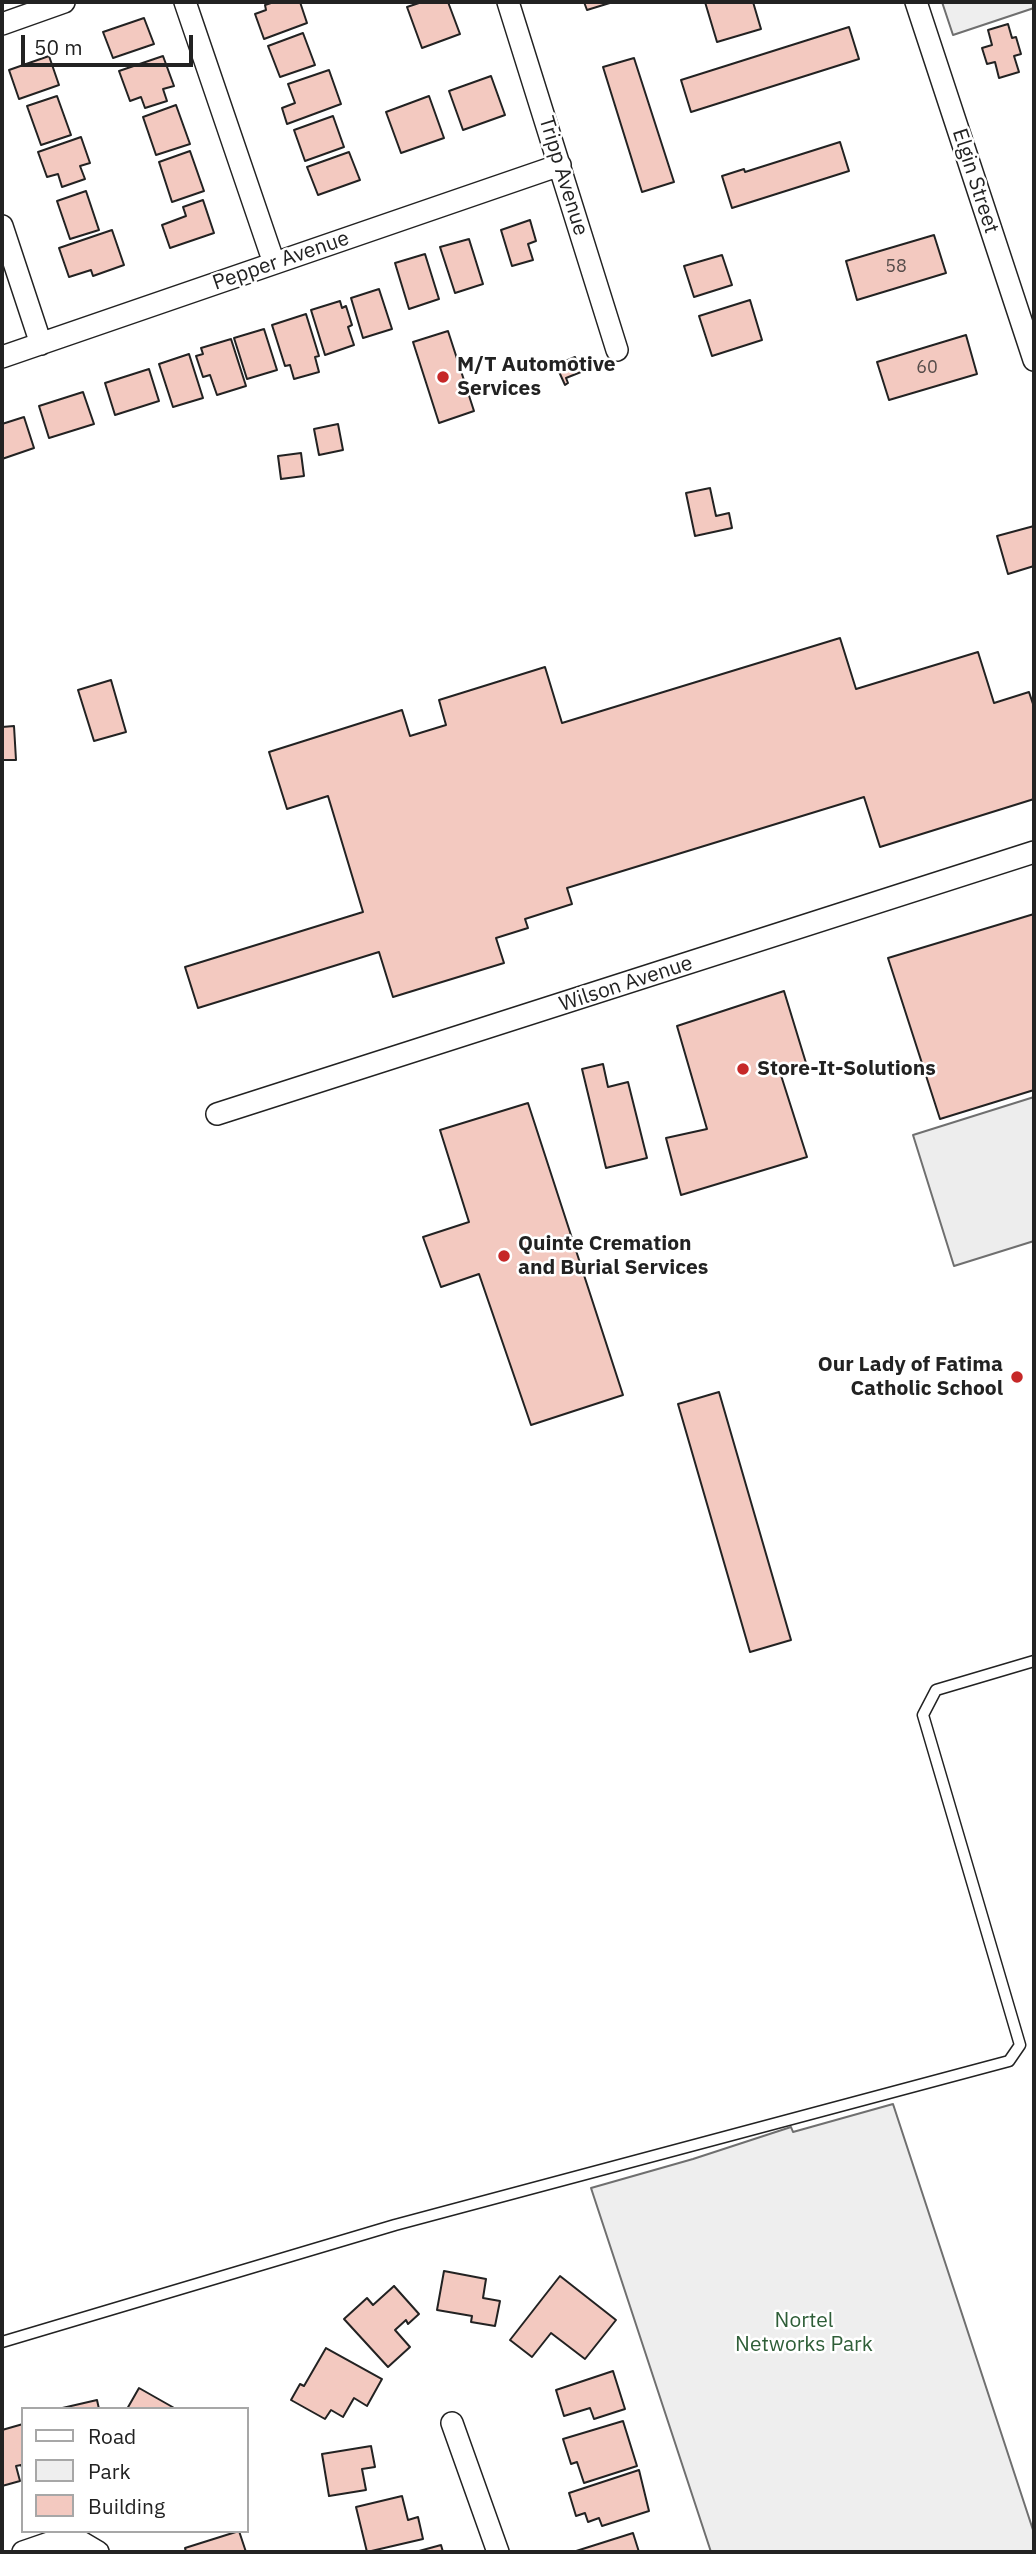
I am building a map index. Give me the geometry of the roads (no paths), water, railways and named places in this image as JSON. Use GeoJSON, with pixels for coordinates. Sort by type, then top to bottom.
{"type":"FeatureCollection","features":[{"type":"Feature","properties":{"kind":"street"},"geometry":{"type":"LineString","coordinates":[[2,24],[64,2]]}},
{"type":"Feature","properties":{"kind":"street"},"geometry":{"type":"LineString","coordinates":[[185,2],[274,263]]}},
{"type":"Feature","properties":{"kind":"street","name":"Tripp Avenue"},"geometry":{"type":"LineString","coordinates":[[508,2],[617,350]]}},
{"type":"Feature","properties":{"kind":"street","name":"Elgin Street"},"geometry":{"type":"LineString","coordinates":[[916,2],[1034,360]]}},
{"type":"Feature","properties":{"kind":"street","name":"Pepper Avenue"},"geometry":{"type":"LineString","coordinates":[[2,357],[560,165]]}},
{"type":"Feature","properties":{"kind":"street"},"geometry":{"type":"LineString","coordinates":[[2,226],[41,344]]}},
{"type":"Feature","properties":{"kind":"street","name":"Wilson Avenue"},"geometry":{"type":"LineString","coordinates":[[217,1114],[1034,852]]}},
{"type":"Feature","properties":{"kind":"street"},"geometry":{"type":"LineString","coordinates":[[452,2423],[498,2552]]}},
{"type":"Feature","properties":{"kind":"street"},"geometry":{"type":"LineString","coordinates":[[23,2552],[55,2541],[76,2539],[98,2552]]}},
{"type":"Feature","properties":{"kind":"lane"},"geometry":{"type":"LineString","coordinates":[[2,2342],[395,2225],[1009,2061],[1020,2045],[923,1715],[936,1690],[1034,1661]]}},
{"type":"Feature","properties":{"kind":"place","name":"M/T Automotive Services"},"geometry":{"type":"Point","coordinates":[443,377]}},
{"type":"Feature","properties":{"kind":"place","name":"Store-It-Solutions"},"geometry":{"type":"Point","coordinates":[743,1069]}},
{"type":"Feature","properties":{"kind":"place","name":"Quinte Cremation and Burial Services"},"geometry":{"type":"Point","coordinates":[504,1256]}},
{"type":"Feature","properties":{"kind":"place","name":"Our Lady of Fatima Catholic School"},"geometry":{"type":"Point","coordinates":[1017,1377]}},
{"type":"Feature","properties":{"kind":"park label","name":"Nortel Networks Park"},"geometry":{"type":"Point","coordinates":[804,2333]}}]}
